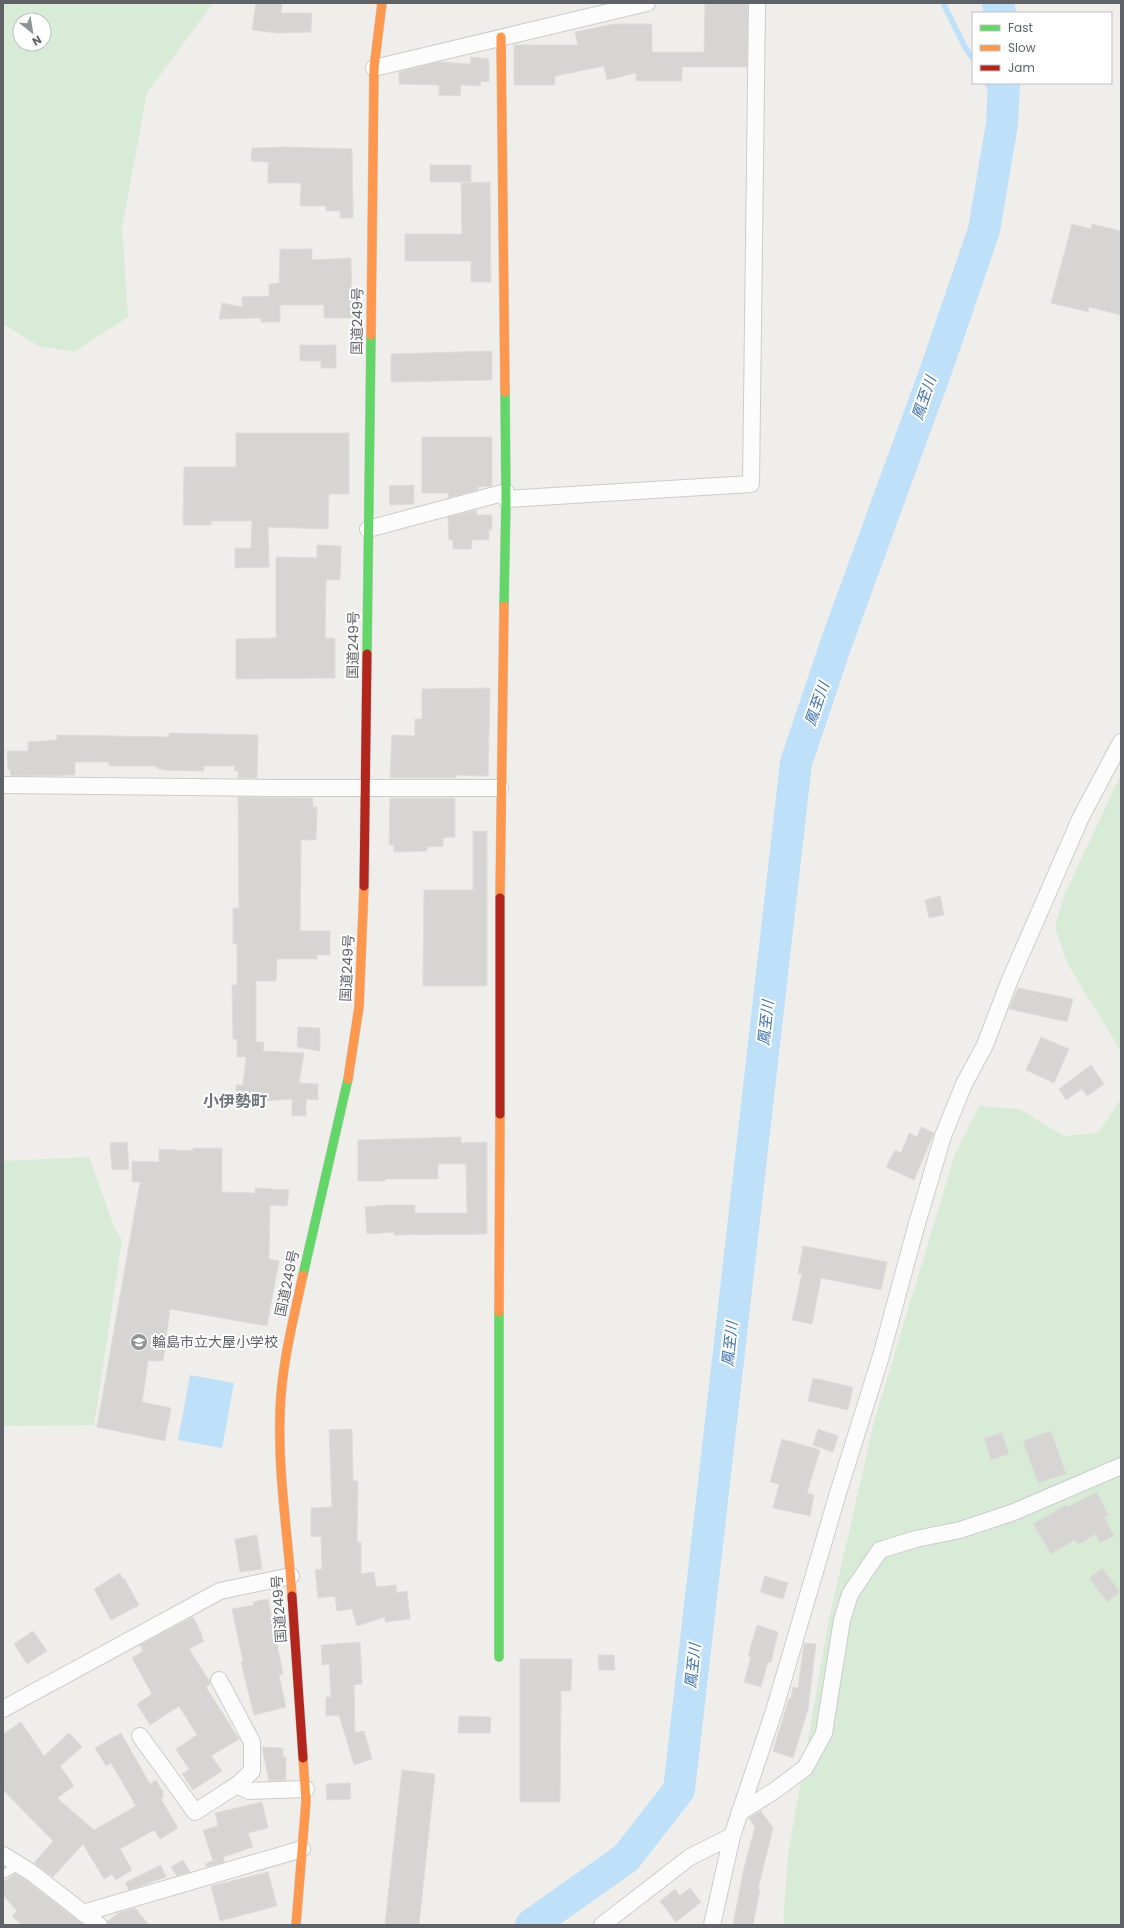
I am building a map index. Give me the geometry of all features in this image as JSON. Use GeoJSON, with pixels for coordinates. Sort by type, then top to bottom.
{"type":"FeatureCollection","features":[{"type":"Feature","properties":{"kind":"main road","name":"国道249号"},"geometry":{"type":"LineString","coordinates":[[296,1925],[306,1789],[291,1576],[280,1471],[280,1412],[284,1365],[306,1259],[346,1094],[360,1007],[366,787],[374,68],[382,3]]}},
{"type":"Feature","properties":{"kind":"main road"},"geometry":{"type":"LineString","coordinates":[[499,1657],[500,788],[506,496],[501,37]]}},
{"type":"Feature","properties":{"kind":"street"},"geometry":{"type":"LineString","coordinates":[[374,68],[647,3]]}},
{"type":"Feature","properties":{"kind":"street"},"geometry":{"type":"LineString","coordinates":[[368,529],[506,496],[751,484],[757,3]]}},
{"type":"Feature","properties":{"kind":"street"},"geometry":{"type":"LineString","coordinates":[[712,1925],[732,1836],[739,1812],[774,1711],[838,1493],[881,1356],[916,1227],[943,1136],[964,1084],[985,1045],[1009,982],[1081,817],[1121,742]]}},
{"type":"Feature","properties":{"kind":"street"},"geometry":{"type":"LineString","coordinates":[[3,785],[500,788]]}},
{"type":"Feature","properties":{"kind":"street"},"geometry":{"type":"LineString","coordinates":[[739,1812],[774,1791],[805,1768],[809,1761],[824,1733],[842,1620],[850,1594],[880,1550],[916,1539],[960,1530],[1014,1512],[1121,1466]]}},
{"type":"Feature","properties":{"kind":"street"},"geometry":{"type":"LineString","coordinates":[[3,1709],[220,1591],[291,1576]]}},
{"type":"Feature","properties":{"kind":"street"},"geometry":{"type":"LineString","coordinates":[[140,1736],[195,1812],[236,1785],[252,1771],[252,1742],[219,1680]]}},
{"type":"Feature","properties":{"kind":"street"},"geometry":{"type":"LineString","coordinates":[[236,1785],[249,1791],[306,1789]]}},
{"type":"Feature","properties":{"kind":"street"},"geometry":{"type":"LineString","coordinates":[[602,1925],[690,1857],[732,1836]]}},
{"type":"Feature","properties":{"kind":"street"},"geometry":{"type":"LineString","coordinates":[[83,1913],[302,1849]]}},
{"type":"Feature","properties":{"kind":"street"},"geometry":{"type":"LineString","coordinates":[[3,1855],[18,1866],[32,1873],[99,1925]]}},
{"type":"Feature","properties":{"kind":"lane"},"geometry":{"type":"LineString","coordinates":[[3,1874],[18,1866]]}},
{"type":"Feature","properties":{"kind":"green space"},"geometry":{"type":"Polygon","coordinates":[[[3,3],[213,3],[147,93],[122,227],[128,317],[74,352],[39,346],[3,324],[3,3]]]}},
{"type":"Feature","properties":{"kind":"green space"},"geometry":{"type":"Polygon","coordinates":[[[1121,774],[1121,1051],[1067,963],[1055,928],[1064,896],[1121,774]]]}},
{"type":"Feature","properties":{"kind":"green space"},"geometry":{"type":"Polygon","coordinates":[[[1121,1099],[1121,1925],[783,1925],[788,1855],[828,1624],[874,1422],[955,1154],[979,1106],[1019,1109],[1064,1136],[1098,1133],[1121,1099]]]}},
{"type":"Feature","properties":{"kind":"green space"},"geometry":{"type":"Polygon","coordinates":[[[89,1157],[115,1229],[122,1240],[94,1425],[3,1426],[3,1161],[89,1157]]]}},
{"type":"Feature","properties":{"kind":"water"},"geometry":{"type":"Polygon","coordinates":[[[190,1375],[234,1383],[222,1448],[178,1440],[190,1375]]]}},
{"type":"Feature","properties":{"kind":"building"},"geometry":{"type":"Polygon","coordinates":[[[256,3],[282,3],[281,13],[312,13],[311,32],[278,33],[252,30],[256,3]]]}},
{"type":"Feature","properties":{"kind":"building"},"geometry":{"type":"Polygon","coordinates":[[[705,3],[748,3],[747,67],[682,67],[682,81],[636,81],[636,73],[607,80],[604,66],[555,76],[555,85],[514,85],[514,45],[578,45],[575,32],[614,24],[652,24],[652,52],[704,52],[705,3]]]}},
{"type":"Feature","properties":{"kind":"building"},"geometry":{"type":"Polygon","coordinates":[[[471,57],[489,59],[489,82],[481,81],[480,86],[461,85],[460,96],[439,95],[439,85],[399,84],[399,72],[439,62],[470,64],[471,57]]]}},
{"type":"Feature","properties":{"kind":"building"},"geometry":{"type":"Polygon","coordinates":[[[286,147],[352,149],[353,218],[340,218],[340,211],[326,211],[326,206],[300,206],[301,183],[268,183],[268,162],[251,161],[252,148],[286,147]]]}},
{"type":"Feature","properties":{"kind":"building"},"geometry":{"type":"Polygon","coordinates":[[[430,165],[471,165],[471,182],[430,182],[430,165]]]}},
{"type":"Feature","properties":{"kind":"building"},"geometry":{"type":"Polygon","coordinates":[[[490,182],[491,282],[471,282],[471,261],[405,261],[405,234],[462,234],[461,183],[490,182]]]}},
{"type":"Feature","properties":{"kind":"building"},"geometry":{"type":"Polygon","coordinates":[[[1072,224],[1091,229],[1092,224],[1121,231],[1121,315],[1089,307],[1088,312],[1051,303],[1072,224]]]}},
{"type":"Feature","properties":{"kind":"building"},"geometry":{"type":"Polygon","coordinates":[[[280,249],[312,249],[312,260],[351,258],[352,318],[324,318],[324,305],[280,305],[280,322],[261,322],[261,318],[219,319],[222,303],[242,307],[242,297],[269,296],[269,284],[279,283],[280,249]]]}},
{"type":"Feature","properties":{"kind":"building"},"geometry":{"type":"Polygon","coordinates":[[[300,345],[336,345],[336,368],[321,368],[321,361],[300,361],[300,345]]]}},
{"type":"Feature","properties":{"kind":"building"},"geometry":{"type":"Polygon","coordinates":[[[492,351],[492,380],[391,382],[391,354],[492,351]]]}},
{"type":"Feature","properties":{"kind":"building"},"geometry":{"type":"Polygon","coordinates":[[[236,433],[349,433],[349,494],[329,494],[328,529],[268,527],[269,567],[235,568],[235,548],[251,548],[252,521],[211,521],[211,525],[183,525],[184,467],[236,467],[236,433]]]}},
{"type":"Feature","properties":{"kind":"building"},"geometry":{"type":"Polygon","coordinates":[[[422,437],[492,437],[492,486],[478,487],[478,490],[448,498],[448,493],[422,493],[422,437]]]}},
{"type":"Feature","properties":{"kind":"building"},"geometry":{"type":"Polygon","coordinates":[[[414,485],[414,504],[390,505],[389,486],[414,485]]]}},
{"type":"Feature","properties":{"kind":"building"},"geometry":{"type":"Polygon","coordinates":[[[477,510],[477,515],[492,515],[492,530],[489,530],[489,540],[472,540],[471,549],[453,549],[453,540],[449,540],[448,517],[477,510]]]}},
{"type":"Feature","properties":{"kind":"building"},"geometry":{"type":"Polygon","coordinates":[[[317,545],[341,546],[340,580],[326,580],[325,638],[335,638],[335,678],[236,679],[236,639],[276,638],[276,557],[317,558],[317,545]]]}},
{"type":"Feature","properties":{"kind":"building"},"geometry":{"type":"Polygon","coordinates":[[[490,688],[488,776],[456,775],[456,778],[390,778],[392,735],[415,736],[415,719],[422,719],[422,689],[490,688]]]}},
{"type":"Feature","properties":{"kind":"building"},"geometry":{"type":"Polygon","coordinates":[[[169,733],[258,735],[257,778],[238,778],[238,771],[234,771],[235,766],[204,766],[204,771],[164,770],[156,768],[156,766],[109,766],[109,762],[75,762],[75,775],[11,776],[10,769],[8,770],[7,751],[28,751],[28,742],[57,740],[57,735],[169,737],[169,733]]]}},
{"type":"Feature","properties":{"kind":"building"},"geometry":{"type":"Polygon","coordinates":[[[238,797],[313,798],[313,807],[317,807],[316,840],[301,840],[300,931],[330,931],[330,955],[317,955],[317,959],[277,959],[276,981],[256,981],[256,1042],[264,1042],[263,1051],[304,1053],[299,1083],[318,1084],[318,1100],[306,1099],[306,1116],[292,1116],[292,1099],[261,1101],[261,1105],[236,1104],[236,1085],[243,1085],[246,1057],[237,1057],[237,1039],[233,1039],[232,985],[237,985],[237,944],[233,944],[233,908],[239,908],[238,797]]]}},
{"type":"Feature","properties":{"kind":"building"},"geometry":{"type":"Polygon","coordinates":[[[390,798],[455,798],[455,837],[443,838],[443,846],[427,847],[427,851],[394,852],[394,845],[389,845],[390,798]]]}},
{"type":"Feature","properties":{"kind":"building"},"geometry":{"type":"Polygon","coordinates":[[[473,831],[487,831],[487,986],[423,986],[424,890],[473,890],[473,831]]]}},
{"type":"Feature","properties":{"kind":"building"},"geometry":{"type":"Polygon","coordinates":[[[940,896],[944,915],[929,918],[925,900],[940,896]]]}},
{"type":"Feature","properties":{"kind":"building"},"geometry":{"type":"Polygon","coordinates":[[[1018,988],[1073,999],[1067,1022],[1009,1009],[1018,988]]]}},
{"type":"Feature","properties":{"kind":"building"},"geometry":{"type":"Polygon","coordinates":[[[298,1027],[320,1028],[320,1051],[297,1047],[298,1027]]]}},
{"type":"Feature","properties":{"kind":"building"},"geometry":{"type":"Polygon","coordinates":[[[1041,1037],[1069,1049],[1054,1083],[1026,1070],[1041,1037]]]}},
{"type":"Feature","properties":{"kind":"building"},"geometry":{"type":"Polygon","coordinates":[[[1091,1065],[1104,1084],[1087,1096],[1082,1089],[1066,1100],[1059,1089],[1091,1065]]]}},
{"type":"Feature","properties":{"kind":"building"},"geometry":{"type":"Polygon","coordinates":[[[921,1127],[934,1133],[914,1180],[886,1167],[895,1150],[901,1153],[909,1133],[917,1137],[921,1127]]]}},
{"type":"Feature","properties":{"kind":"building"},"geometry":{"type":"Polygon","coordinates":[[[461,1137],[461,1143],[487,1142],[487,1234],[394,1235],[394,1232],[367,1234],[365,1207],[415,1205],[415,1213],[467,1213],[466,1164],[438,1164],[438,1179],[385,1179],[385,1181],[358,1181],[358,1140],[461,1137]]]}},
{"type":"Feature","properties":{"kind":"building"},"geometry":{"type":"Polygon","coordinates":[[[127,1142],[129,1169],[112,1170],[110,1143],[127,1142]]]}},
{"type":"Feature","properties":{"kind":"building"},"geometry":{"type":"Polygon","coordinates":[[[193,1148],[222,1148],[222,1192],[255,1193],[255,1188],[289,1190],[287,1206],[270,1205],[269,1259],[279,1261],[267,1326],[170,1309],[163,1361],[148,1361],[142,1402],[171,1408],[165,1441],[97,1427],[140,1182],[132,1182],[132,1161],[159,1162],[159,1149],[193,1151],[193,1148]]]}},
{"type":"Feature","properties":{"kind":"building"},"geometry":{"type":"Polygon","coordinates":[[[803,1246],[887,1262],[881,1290],[821,1278],[812,1324],[792,1320],[802,1274],[798,1274],[803,1246]]]}},
{"type":"Feature","properties":{"kind":"building"},"geometry":{"type":"Polygon","coordinates":[[[813,1378],[853,1387],[848,1410],[808,1401],[813,1378]]]}},
{"type":"Feature","properties":{"kind":"building"},"geometry":{"type":"Polygon","coordinates":[[[352,1429],[353,1481],[358,1481],[357,1542],[361,1542],[361,1574],[374,1572],[376,1587],[396,1585],[397,1593],[407,1591],[410,1619],[385,1622],[385,1617],[357,1626],[352,1609],[337,1611],[335,1596],[318,1598],[315,1570],[322,1569],[321,1536],[311,1537],[311,1508],[332,1507],[329,1430],[352,1429]]]}},
{"type":"Feature","properties":{"kind":"building"},"geometry":{"type":"Polygon","coordinates":[[[818,1429],[838,1436],[833,1452],[813,1445],[818,1429]]]}},
{"type":"Feature","properties":{"kind":"building"},"geometry":{"type":"Polygon","coordinates":[[[1051,1431],[1066,1474],[1038,1483],[1023,1441],[1051,1431]]]}},
{"type":"Feature","properties":{"kind":"building"},"geometry":{"type":"Polygon","coordinates":[[[1002,1433],[1009,1454],[991,1460],[984,1438],[1002,1433]]]}},
{"type":"Feature","properties":{"kind":"building"},"geometry":{"type":"Polygon","coordinates":[[[782,1439],[820,1450],[807,1493],[814,1495],[810,1516],[773,1508],[779,1484],[770,1482],[782,1439]]]}},
{"type":"Feature","properties":{"kind":"building"},"geometry":{"type":"Polygon","coordinates":[[[1097,1492],[1108,1515],[1104,1517],[1114,1536],[1100,1543],[1096,1534],[1078,1545],[1075,1540],[1051,1554],[1033,1524],[1066,1505],[1067,1507],[1097,1492]]]}},
{"type":"Feature","properties":{"kind":"building"},"geometry":{"type":"Polygon","coordinates":[[[257,1535],[262,1569],[240,1572],[235,1539],[257,1535]]]}},
{"type":"Feature","properties":{"kind":"building"},"geometry":{"type":"Polygon","coordinates":[[[1102,1568],[1120,1592],[1107,1602],[1089,1578],[1102,1568]]]}},
{"type":"Feature","properties":{"kind":"building"},"geometry":{"type":"Polygon","coordinates":[[[120,1573],[122,1579],[124,1578],[139,1605],[111,1620],[94,1589],[120,1573]]]}},
{"type":"Feature","properties":{"kind":"building"},"geometry":{"type":"Polygon","coordinates":[[[765,1576],[788,1583],[783,1599],[760,1592],[765,1576]]]}},
{"type":"Feature","properties":{"kind":"building"},"geometry":{"type":"Polygon","coordinates":[[[268,1599],[283,1674],[279,1675],[286,1707],[254,1715],[241,1662],[243,1661],[232,1609],[254,1605],[253,1602],[268,1599]]]}},
{"type":"Feature","properties":{"kind":"building"},"geometry":{"type":"Polygon","coordinates":[[[193,1617],[204,1641],[189,1649],[210,1682],[210,1684],[206,1687],[239,1739],[211,1756],[222,1771],[193,1790],[182,1774],[189,1769],[176,1749],[197,1735],[179,1706],[150,1725],[137,1704],[152,1694],[132,1658],[143,1651],[140,1645],[193,1617]]]}},
{"type":"Feature","properties":{"kind":"building"},"geometry":{"type":"Polygon","coordinates":[[[757,1625],[778,1632],[771,1663],[768,1662],[761,1687],[744,1682],[751,1657],[748,1656],[757,1625]]]}},
{"type":"Feature","properties":{"kind":"building"},"geometry":{"type":"Polygon","coordinates":[[[33,1631],[47,1651],[27,1664],[14,1644],[33,1631]]]}},
{"type":"Feature","properties":{"kind":"building"},"geometry":{"type":"Polygon","coordinates":[[[360,1642],[362,1684],[354,1685],[355,1733],[364,1731],[372,1759],[354,1765],[339,1715],[326,1716],[326,1697],[331,1697],[329,1664],[322,1665],[321,1645],[360,1642]]]}},
{"type":"Feature","properties":{"kind":"building"},"geometry":{"type":"Polygon","coordinates":[[[804,1643],[816,1644],[808,1709],[793,1758],[773,1751],[789,1698],[791,1698],[793,1687],[798,1688],[804,1643]]]}},
{"type":"Feature","properties":{"kind":"building"},"geometry":{"type":"Polygon","coordinates":[[[598,1655],[614,1655],[615,1670],[599,1670],[598,1655]]]}},
{"type":"Feature","properties":{"kind":"building"},"geometry":{"type":"Polygon","coordinates":[[[520,1659],[572,1659],[571,1691],[561,1691],[560,1802],[520,1802],[520,1659]]]}},
{"type":"Feature","properties":{"kind":"building"},"geometry":{"type":"Polygon","coordinates":[[[459,1716],[491,1717],[490,1733],[458,1733],[459,1716]]]}},
{"type":"Feature","properties":{"kind":"building"},"geometry":{"type":"Polygon","coordinates":[[[21,1722],[44,1756],[69,1733],[82,1747],[60,1766],[74,1786],[57,1798],[94,1830],[136,1806],[111,1763],[106,1766],[95,1748],[121,1733],[150,1784],[156,1780],[163,1792],[163,1798],[161,1799],[178,1828],[160,1839],[154,1830],[120,1849],[132,1870],[116,1880],[112,1874],[104,1879],[83,1844],[53,1877],[34,1863],[53,1841],[3,1790],[3,1734],[21,1722]]]}},
{"type":"Feature","properties":{"kind":"building"},"geometry":{"type":"Polygon","coordinates":[[[262,1747],[283,1748],[283,1757],[286,1757],[286,1780],[269,1781],[262,1747]]]}},
{"type":"Feature","properties":{"kind":"building"},"geometry":{"type":"Polygon","coordinates":[[[402,1770],[435,1774],[419,1925],[385,1924],[402,1770]]]}},
{"type":"Feature","properties":{"kind":"building"},"geometry":{"type":"Polygon","coordinates":[[[350,1783],[351,1799],[327,1800],[326,1784],[350,1783]]]}},
{"type":"Feature","properties":{"kind":"building"},"geometry":{"type":"Polygon","coordinates":[[[262,1802],[268,1828],[248,1833],[253,1847],[223,1857],[225,1862],[206,1867],[205,1864],[213,1861],[203,1830],[218,1826],[215,1813],[262,1802]]]}},
{"type":"Feature","properties":{"kind":"building"},"geometry":{"type":"Polygon","coordinates":[[[761,1811],[773,1828],[758,1889],[760,1889],[753,1925],[733,1925],[744,1868],[755,1827],[749,1818],[761,1811]]]}},
{"type":"Feature","properties":{"kind":"building"},"geometry":{"type":"Polygon","coordinates":[[[183,1860],[190,1872],[177,1876],[171,1867],[183,1860]]]}},
{"type":"Feature","properties":{"kind":"building"},"geometry":{"type":"Polygon","coordinates":[[[161,1865],[166,1877],[129,1890],[125,1883],[161,1865]]]}},
{"type":"Feature","properties":{"kind":"building"},"geometry":{"type":"Polygon","coordinates":[[[268,1872],[277,1906],[220,1921],[211,1886],[268,1872]]]}},
{"type":"Feature","properties":{"kind":"building"},"geometry":{"type":"Polygon","coordinates":[[[15,1874],[27,1881],[84,1925],[22,1925],[12,1916],[17,1911],[3,1895],[3,1882],[15,1874]]]}},
{"type":"Feature","properties":{"kind":"building"},"geometry":{"type":"Polygon","coordinates":[[[690,1888],[701,1902],[676,1922],[660,1901],[675,1889],[680,1896],[690,1888]]]}},
{"type":"Feature","properties":{"kind":"building"},"geometry":{"type":"Polygon","coordinates":[[[135,1908],[149,1925],[108,1925],[108,1921],[118,1913],[135,1908]]]}},
{"type":"Feature","properties":{"kind":"waterway"},"geometry":{"type":"LineString","coordinates":[[943,3],[965,47],[972,58]]}},
{"type":"Feature","properties":{"kind":"waterway","name":"鳳至川"},"geometry":{"type":"LineString","coordinates":[[998,3],[1000,12]]}},
{"type":"Feature","properties":{"kind":"waterway"},"geometry":{"type":"LineString","coordinates":[[988,84],[1003,113]]}},
{"type":"Feature","properties":{"kind":"waterway","name":"鳳至川"},"geometry":{"type":"LineString","coordinates":[[531,1925],[626,1858],[679,1790],[796,763],[837,641],[935,373],[984,230],[1002,124],[1004,84]]}},
{"type":"Feature","properties":{"kind":"traffic: fast"},"geometry":{"type":"LineString","coordinates":[[367,654],[371,335]]}},
{"type":"Feature","properties":{"kind":"traffic: fast"},"geometry":{"type":"LineString","coordinates":[[504,606],[506,499],[505,392]]}},
{"type":"Feature","properties":{"kind":"traffic: fast"},"geometry":{"type":"LineString","coordinates":[[303,1275],[348,1079]]}},
{"type":"Feature","properties":{"kind":"traffic: fast"},"geometry":{"type":"LineString","coordinates":[[499,1312],[499,1657]]}},
{"type":"Feature","properties":{"kind":"traffic: slow"},"geometry":{"type":"LineString","coordinates":[[371,335],[374,68],[382,3]]}},
{"type":"Feature","properties":{"kind":"traffic: slow"},"geometry":{"type":"LineString","coordinates":[[501,37],[505,392]]}},
{"type":"Feature","properties":{"kind":"traffic: slow"},"geometry":{"type":"LineString","coordinates":[[500,898],[504,606]]}},
{"type":"Feature","properties":{"kind":"traffic: slow"},"geometry":{"type":"LineString","coordinates":[[348,1079],[359,1007],[364,886]]}},
{"type":"Feature","properties":{"kind":"traffic: slow"},"geometry":{"type":"LineString","coordinates":[[499,1312],[500,1114]]}},
{"type":"Feature","properties":{"kind":"traffic: slow"},"geometry":{"type":"LineString","coordinates":[[292,1596],[280,1460],[280,1414],[285,1361],[303,1275]]}},
{"type":"Feature","properties":{"kind":"traffic: slow"},"geometry":{"type":"LineString","coordinates":[[296,1925],[306,1801],[303,1758]]}},
{"type":"Feature","properties":{"kind":"traffic: jam"},"geometry":{"type":"LineString","coordinates":[[364,886],[367,654]]}},
{"type":"Feature","properties":{"kind":"traffic: jam"},"geometry":{"type":"LineString","coordinates":[[500,898],[500,1114]]}},
{"type":"Feature","properties":{"kind":"traffic: jam"},"geometry":{"type":"LineString","coordinates":[[292,1596],[303,1758]]}},
{"type":"Feature","properties":{"kind":"place","name":"輪島市立大屋小学校"},"geometry":{"type":"Point","coordinates":[139,1342]}},
{"type":"Feature","properties":{"kind":"district","name":"小伊勢町"},"geometry":{"type":"Point","coordinates":[235,1101]}}]}
